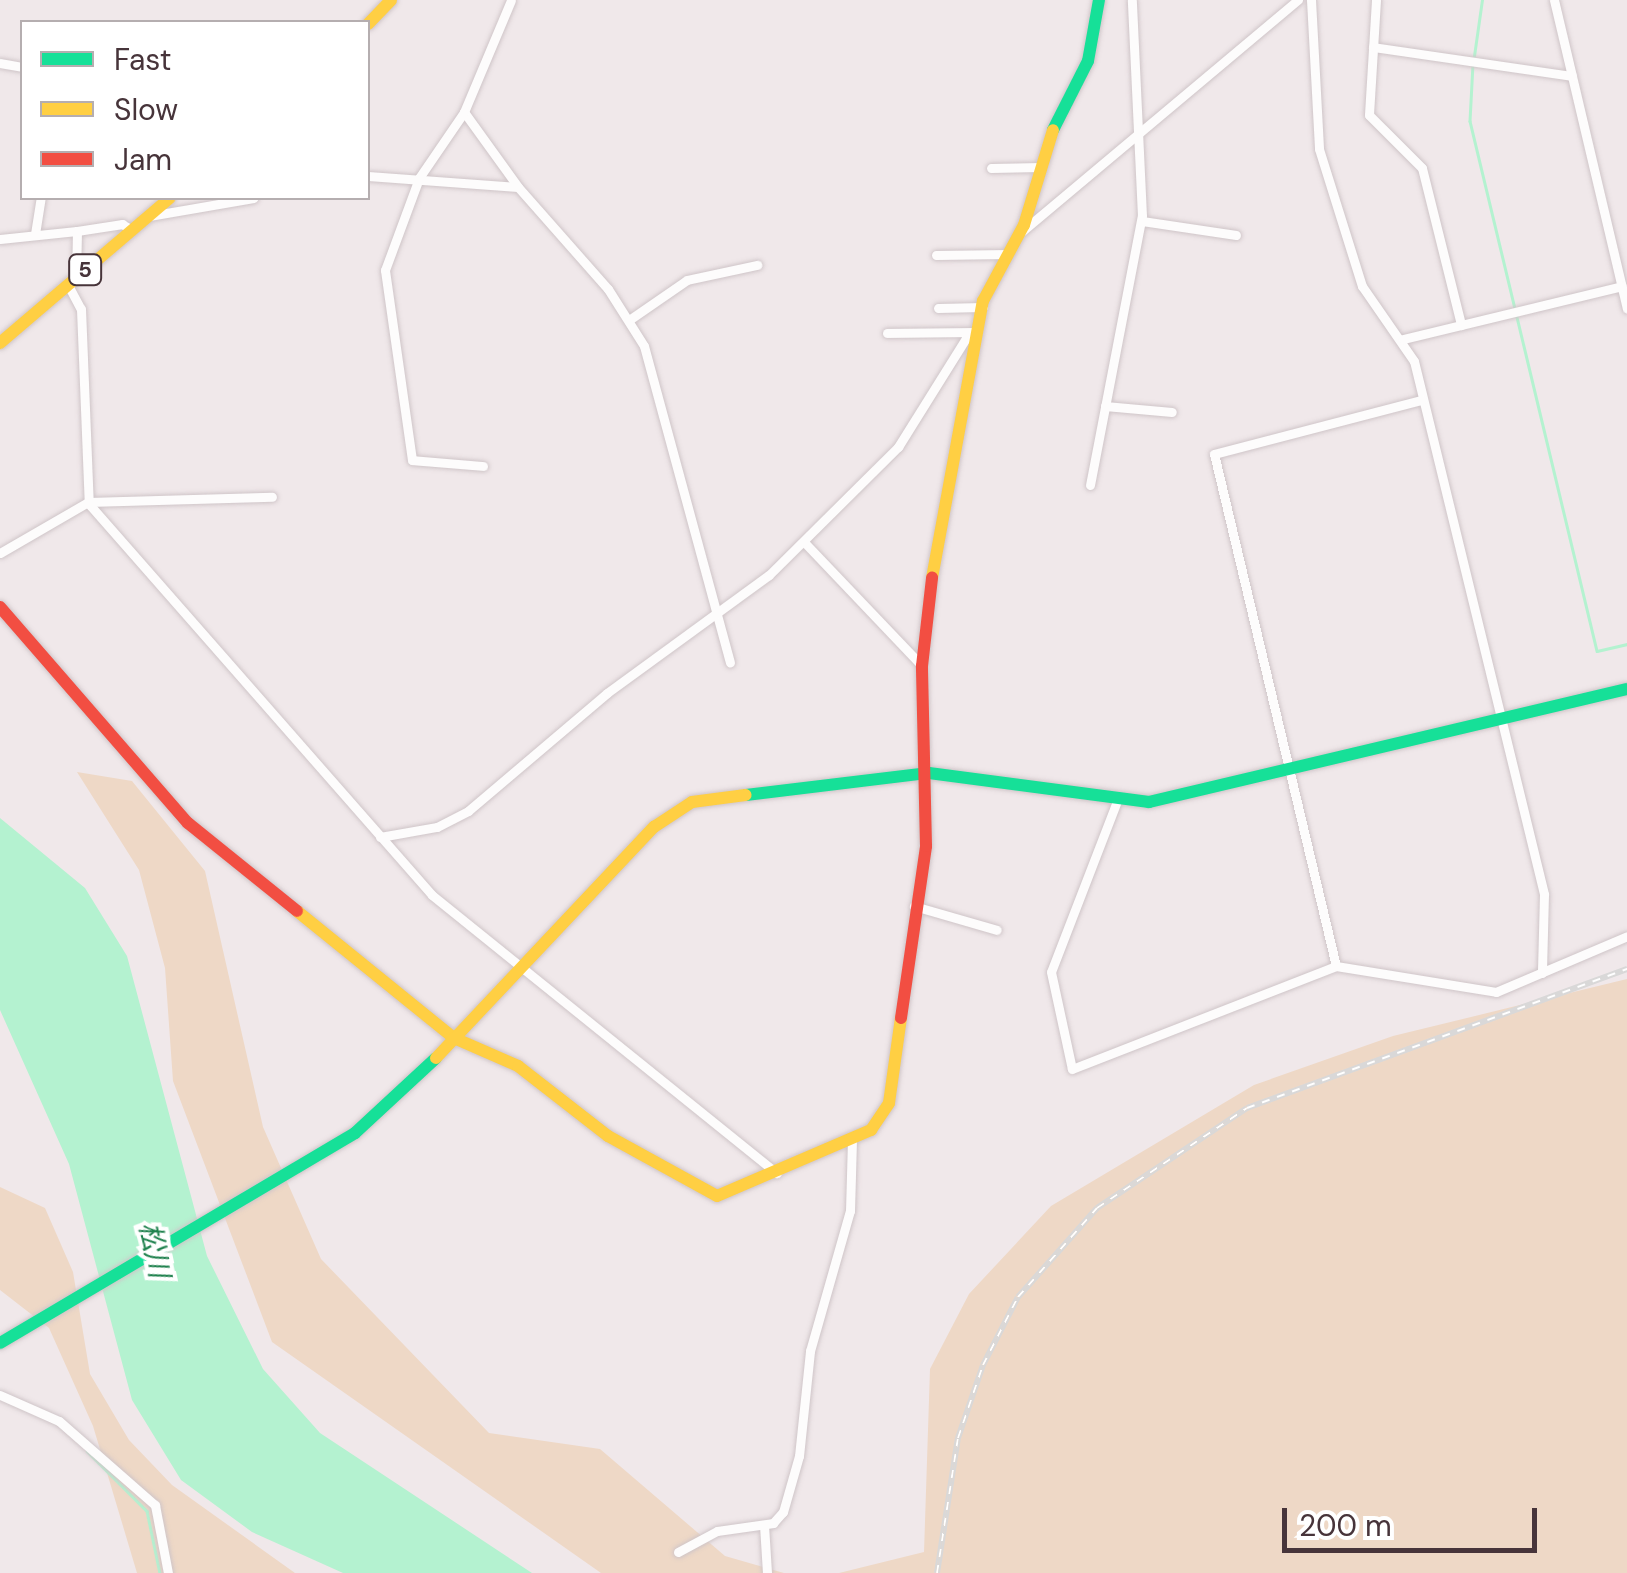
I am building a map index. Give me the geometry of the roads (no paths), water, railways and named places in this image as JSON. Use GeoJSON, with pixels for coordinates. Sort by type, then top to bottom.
{"type":"FeatureCollection","features":[{"type":"Feature","properties":{"kind":"street"},"geometry":{"type":"LineString","coordinates":[[370,22],[390,0]]}},
{"type":"Feature","properties":{"kind":"street"},"geometry":{"type":"LineString","coordinates":[[484,466],[421,464],[409,451],[385,270],[418,178],[464,112],[511,0]]}},
{"type":"Feature","properties":{"kind":"street"},"geometry":{"type":"LineString","coordinates":[[0,606],[188,823],[456,1038],[518,1066],[608,1136],[717,1196],[777,1174],[852,1138],[887,1110],[929,773],[922,666],[933,537],[977,331],[983,307],[1020,233],[1041,167],[1088,61],[1100,0]]}},
{"type":"Feature","properties":{"kind":"street"},"geometry":{"type":"LineString","coordinates":[[1090,485],[1142,221],[1132,0]]}},
{"type":"Feature","properties":{"kind":"street"},"geometry":{"type":"LineString","coordinates":[[1020,233],[1298,0]]}},
{"type":"Feature","properties":{"kind":"street"},"geometry":{"type":"LineString","coordinates":[[1312,0],[1319,149],[1362,286],[1404,339],[1422,400],[1546,905],[1542,973]]}},
{"type":"Feature","properties":{"kind":"street"},"geometry":{"type":"LineString","coordinates":[[1376,0],[1369,115],[1423,170],[1461,325]]}},
{"type":"Feature","properties":{"kind":"street"},"geometry":{"type":"LineString","coordinates":[[1554,0],[1627,308]]}},
{"type":"Feature","properties":{"kind":"street"},"geometry":{"type":"LineString","coordinates":[[1373,48],[1572,76]]}},
{"type":"Feature","properties":{"kind":"street"},"geometry":{"type":"LineString","coordinates":[[464,112],[518,186],[629,320],[674,444],[730,663]]}},
{"type":"Feature","properties":{"kind":"street"},"geometry":{"type":"LineString","coordinates":[[991,168],[1041,167]]}},
{"type":"Feature","properties":{"kind":"street"},"geometry":{"type":"LineString","coordinates":[[370,176],[518,186]]}},
{"type":"Feature","properties":{"kind":"street"},"geometry":{"type":"LineString","coordinates":[[35,234],[41,200]]}},
{"type":"Feature","properties":{"kind":"street","name":"5"},"geometry":{"type":"LineString","coordinates":[[0,343],[168,200]]}},
{"type":"Feature","properties":{"kind":"street"},"geometry":{"type":"LineString","coordinates":[[149,216],[241,200]]}},
{"type":"Feature","properties":{"kind":"street"},"geometry":{"type":"LineString","coordinates":[[1142,221],[1236,235]]}},
{"type":"Feature","properties":{"kind":"street"},"geometry":{"type":"LineString","coordinates":[[0,239],[122,224],[132,230]]}},
{"type":"Feature","properties":{"kind":"street"},"geometry":{"type":"LineString","coordinates":[[77,230],[72,281],[81,309],[88,502],[432,895],[777,1174]]}},
{"type":"Feature","properties":{"kind":"street"},"geometry":{"type":"LineString","coordinates":[[936,255],[1008,254]]}},
{"type":"Feature","properties":{"kind":"street"},"geometry":{"type":"LineString","coordinates":[[629,320],[687,280],[756,265]]}},
{"type":"Feature","properties":{"kind":"street"},"geometry":{"type":"LineString","coordinates":[[1404,339],[1622,286]]}},
{"type":"Feature","properties":{"kind":"street"},"geometry":{"type":"LineString","coordinates":[[938,308],[983,307]]}},
{"type":"Feature","properties":{"kind":"street"},"geometry":{"type":"LineString","coordinates":[[886,333],[977,331]]}},
{"type":"Feature","properties":{"kind":"street"},"geometry":{"type":"LineString","coordinates":[[380,837],[437,827],[468,811],[805,542],[898,447],[977,331]]}},
{"type":"Feature","properties":{"kind":"street"},"geometry":{"type":"LineString","coordinates":[[1336,966],[1214,452],[1422,400]]}},
{"type":"Feature","properties":{"kind":"street"},"geometry":{"type":"LineString","coordinates":[[1105,406],[1172,412]]}},
{"type":"Feature","properties":{"kind":"street"},"geometry":{"type":"LineString","coordinates":[[0,553],[88,502],[272,498]]}},
{"type":"Feature","properties":{"kind":"street"},"geometry":{"type":"LineString","coordinates":[[805,542],[922,666]]}},
{"type":"Feature","properties":{"kind":"street"},"geometry":{"type":"LineString","coordinates":[[0,1343],[303,1170],[355,1133],[456,1038],[681,807],[929,773],[1116,801],[1176,798],[1627,689]]}},
{"type":"Feature","properties":{"kind":"street"},"geometry":{"type":"LineString","coordinates":[[1116,801],[1051,972],[1071,1068],[1100,1064],[1336,966],[1493,992],[1627,936]]}},
{"type":"Feature","properties":{"kind":"street"},"geometry":{"type":"LineString","coordinates":[[914,906],[997,930]]}},
{"type":"Feature","properties":{"kind":"street"},"geometry":{"type":"LineString","coordinates":[[678,1552],[708,1534],[764,1525],[780,1516],[795,1477],[810,1351],[852,1196],[852,1138]]}},
{"type":"Feature","properties":{"kind":"street"},"geometry":{"type":"LineString","coordinates":[[0,1395],[59,1421],[155,1506],[168,1573]]}},
{"type":"Feature","properties":{"kind":"street"},"geometry":{"type":"LineString","coordinates":[[764,1525],[767,1573]]}},
{"type":"Feature","properties":{"kind":"water","name":"松川"},"geometry":{"type":"Polygon","coordinates":[[[0,818],[85,888],[127,956],[207,1256],[263,1369],[320,1433],[532,1573],[343,1573],[252,1532],[181,1480],[132,1400],[69,1164],[0,1010],[0,818]]]}},
{"type":"Feature","properties":{"kind":"waterway"},"geometry":{"type":"LineString","coordinates":[[1474,56],[1482,0]]}},
{"type":"Feature","properties":{"kind":"waterway"},"geometry":{"type":"LineString","coordinates":[[1473,64],[1470,121],[1597,651],[1627,644]]}},
{"type":"Feature","properties":{"kind":"waterway"},"geometry":{"type":"LineString","coordinates":[[87,1451],[147,1511],[160,1573]]}},
{"type":"Feature","properties":{"kind":"railway"},"geometry":{"type":"LineString","coordinates":[[937,1573],[958,1438],[983,1365],[1018,1297],[1097,1208],[1247,1108],[1627,969]]}}]}
